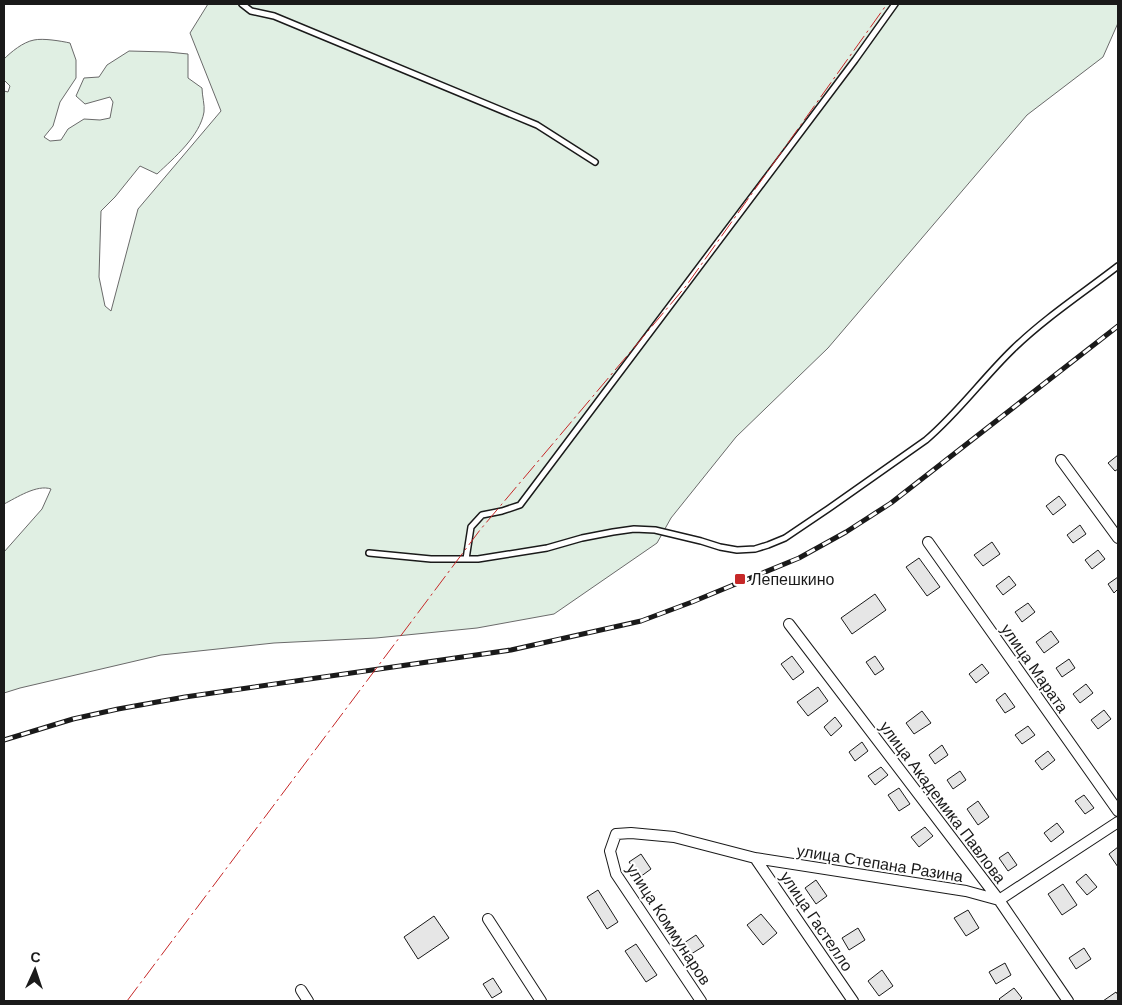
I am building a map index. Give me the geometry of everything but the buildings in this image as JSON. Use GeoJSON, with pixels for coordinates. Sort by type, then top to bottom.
{"type":"FeatureCollection","features":[{"type":"Feature","properties":{"kind":"street"},"geometry":{"type":"LineString","coordinates":[[1060,460],[1118,538]]}},
{"type":"Feature","properties":{"kind":"street","name":"улица Марата"},"geometry":{"type":"LineString","coordinates":[[928,542],[1118,811]]}},
{"type":"Feature","properties":{"kind":"street","name":"улица Академика Павлова"},"geometry":{"type":"LineString","coordinates":[[789,624],[999,900],[1068,1001]]}},
{"type":"Feature","properties":{"kind":"street"},"geometry":{"type":"LineString","coordinates":[[999,900],[1118,822]]}},
{"type":"Feature","properties":{"kind":"street","name":"улица Степана Разина"},"geometry":{"type":"LineString","coordinates":[[616,834],[632,833],[674,837],[755,858],[966,891],[999,900]]}},
{"type":"Feature","properties":{"kind":"street","name":"улица Коммунаров"},"geometry":{"type":"LineString","coordinates":[[616,834],[610,851],[616,874],[701,1001]]}},
{"type":"Feature","properties":{"kind":"street","name":"улица Гастелло"},"geometry":{"type":"LineString","coordinates":[[755,858],[853,1001]]}},
{"type":"Feature","properties":{"kind":"street"},"geometry":{"type":"LineString","coordinates":[[488,919],[541,1001]]}},
{"type":"Feature","properties":{"kind":"street"},"geometry":{"type":"LineString","coordinates":[[301,990],[308,1001]]}},
{"type":"Feature","properties":{"kind":"lane"},"geometry":{"type":"LineString","coordinates":[[242,4],[251,11],[274,16],[537,125],[595,162]]}},
{"type":"Feature","properties":{"kind":"lane"},"geometry":{"type":"LineString","coordinates":[[466,559],[471,527],[482,515],[520,505],[849,68],[895,4]]}},
{"type":"Feature","properties":{"kind":"lane"},"geometry":{"type":"LineString","coordinates":[[369,553],[431,559],[478,559],[547,548],[582,538],[634,529],[656,530],[737,550],[755,549],[768,545],[784,538],[828,509],[926,440],[941,427],[1012,350],[1035,329],[1118,266]]}},
{"type":"Feature","properties":{"kind":"green space"},"geometry":{"type":"Polygon","coordinates":[[[208,4],[1118,4],[1118,23],[1103,57],[1027,115],[828,348],[736,437],[671,518],[657,543],[554,614],[477,628],[376,638],[274,643],[161,655],[4,693],[4,552],[42,509],[51,489],[39,488],[20,495],[4,504],[4,91],[8,92],[10,86],[4,80],[4,59],[22,45],[38,39],[70,43],[76,60],[76,78],[60,102],[53,126],[44,137],[50,141],[61,140],[68,129],[84,119],[100,120],[110,118],[113,102],[110,97],[85,104],[76,96],[84,78],[99,77],[107,65],[129,51],[188,54],[188,78],[202,88],[204,112],[202,121],[192,138],[157,174],[140,166],[101,211],[99,277],[105,306],[111,311],[138,209],[221,111],[190,33],[208,4]]]}},
{"type":"Feature","properties":{"kind":"railway"},"geometry":{"type":"LineString","coordinates":[[4,740],[73,719],[118,709],[185,697],[511,650],[641,621],[799,558],[846,532],[891,503],[1118,326]]}},
{"type":"Feature","properties":{"kind":"power"},"geometry":{"type":"LineString","coordinates":[[127,1001],[480,530],[686,286],[887,4]]}},
{"type":"Feature","properties":{"kind":"place","name":"Лепешкино"},"geometry":{"type":"Point","coordinates":[740,579]}}]}
